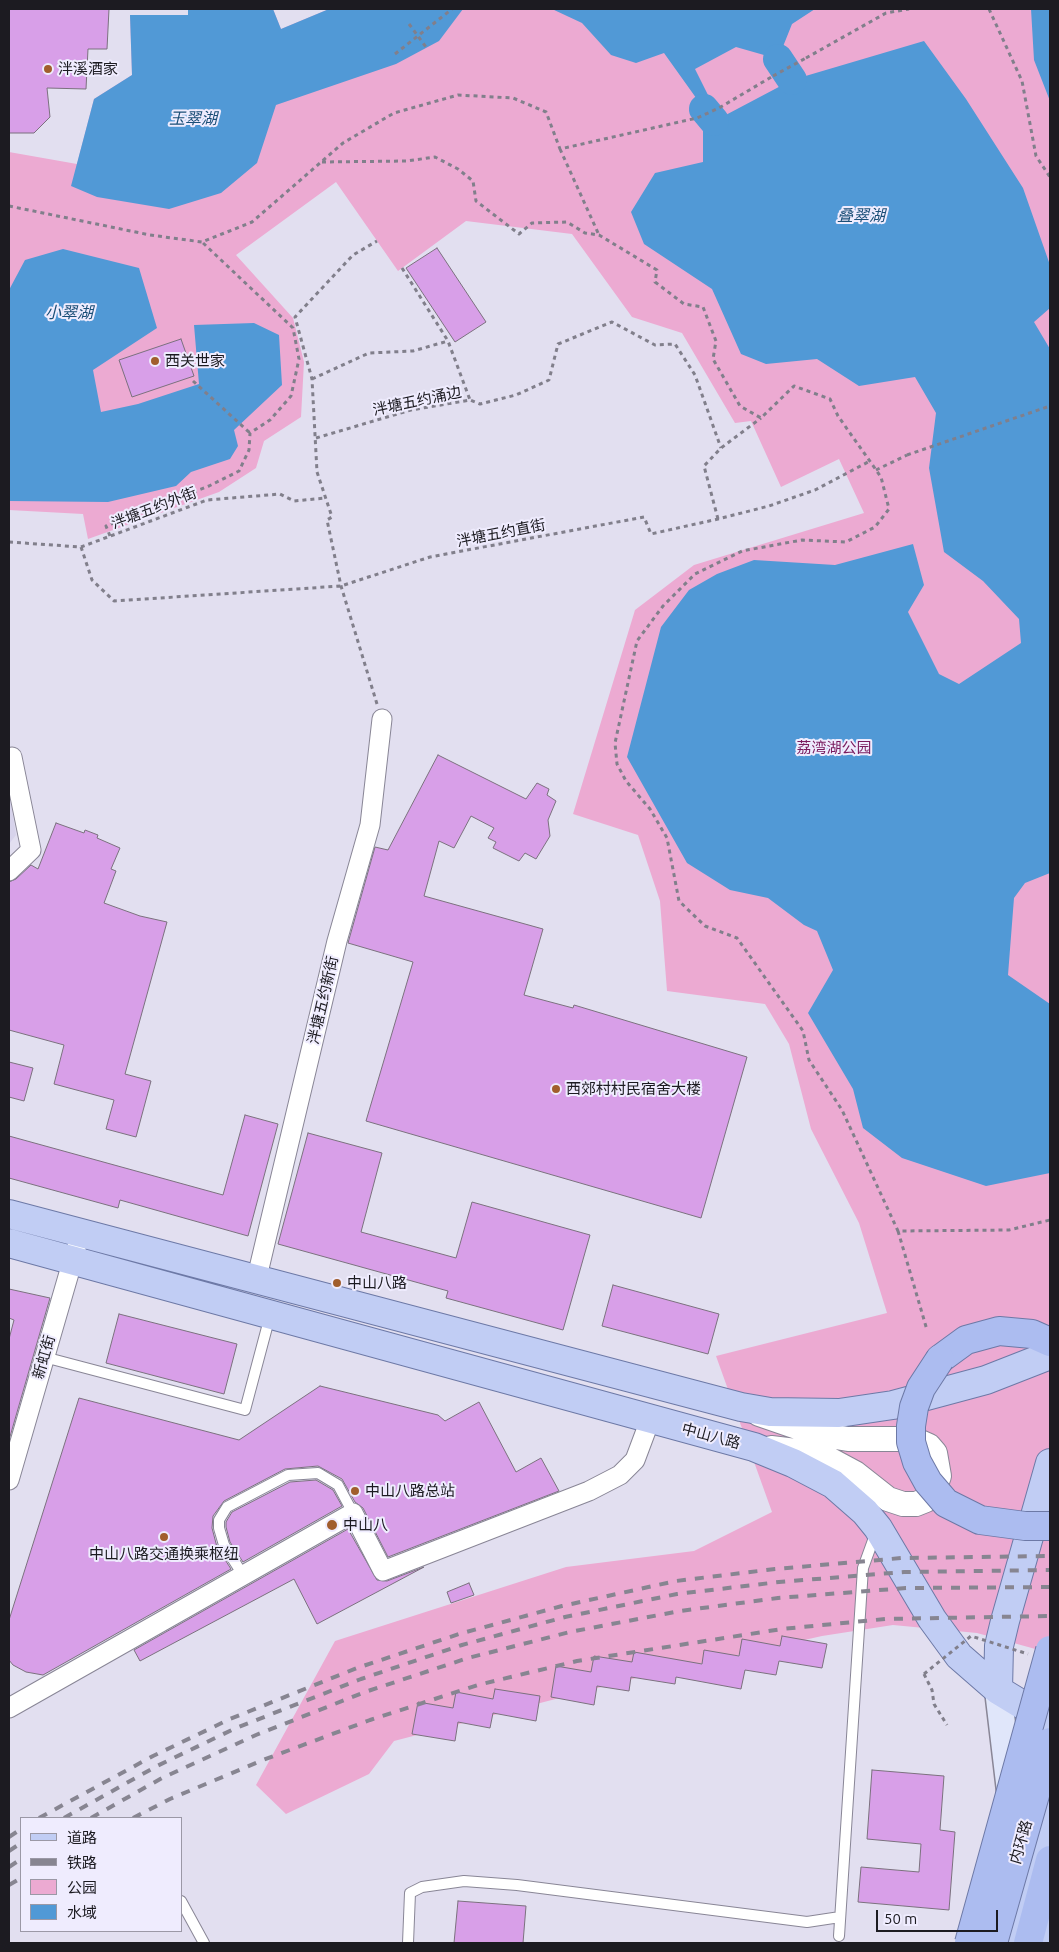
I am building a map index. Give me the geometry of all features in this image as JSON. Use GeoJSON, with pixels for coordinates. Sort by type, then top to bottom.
{"type":"FeatureCollection","features":[{"type":"Feature","properties":{"kind":"highway"},"geometry":{"type":"LineString","coordinates":[[1050,1342],[1032,1334],[1014,1331],[998,1331],[966,1340],[940,1359],[928,1374],[914,1407],[911,1442],[917,1462],[928,1482],[946,1503],[980,1520],[1025,1526],[1050,1526]]}},
{"type":"Feature","properties":{"kind":"highway"},"geometry":{"type":"LineString","coordinates":[[968,1943],[1041,1652]]}},
{"type":"Feature","properties":{"kind":"highway","name":"内环路"},"geometry":{"type":"LineString","coordinates":[[993,1943],[1050,1742]]}},
{"type":"Feature","properties":{"kind":"highway"},"geometry":{"type":"LineString","coordinates":[[1028,1943],[1050,1860]]}},
{"type":"Feature","properties":{"kind":"main road"},"geometry":{"type":"LineString","coordinates":[[9,1214],[256,1281],[741,1407],[791,1414],[839,1413],[872,1409],[960,1388],[1050,1355]]}},
{"type":"Feature","properties":{"kind":"main road","name":"中山八路"},"geometry":{"type":"LineString","coordinates":[[9,1243],[754,1447],[801,1466],[832,1484],[865,1512],[878,1528],[932,1619],[954,1650],[998,1690],[1038,1713]]}},
{"type":"Feature","properties":{"kind":"main road"},"geometry":{"type":"LineString","coordinates":[[979,1943],[1001,1862],[1011,1803],[998,1690],[999,1646],[1050,1463]]}},
{"type":"Feature","properties":{"kind":"main road"},"geometry":{"type":"LineString","coordinates":[[1009,1943],[1036,1848],[1049,1792],[1038,1713]]}},
{"type":"Feature","properties":{"kind":"main road"},"geometry":{"type":"LineString","coordinates":[[1040,1943],[1050,1917]]}},
{"type":"Feature","properties":{"kind":"main road"},"geometry":{"type":"LineString","coordinates":[[1048,1943],[1050,1934]]}},
{"type":"Feature","properties":{"kind":"street","name":"泮塘五约新街"},"geometry":{"type":"LineString","coordinates":[[256,1281],[337,941],[370,825],[382,719]]}},
{"type":"Feature","properties":{"kind":"street"},"geometry":{"type":"LineString","coordinates":[[9,871],[31,850],[12,757]]}},
{"type":"Feature","properties":{"kind":"street","name":"新虹街"},"geometry":{"type":"LineString","coordinates":[[9,1480],[81,1233]]}},
{"type":"Feature","properties":{"kind":"street"},"geometry":{"type":"LineString","coordinates":[[741,1407],[817,1434],[848,1439],[906,1439],[920,1442],[933,1450],[939,1466],[939,1476],[933,1493],[926,1500],[916,1504],[903,1504],[888,1499],[855,1473],[827,1458],[785,1449],[754,1447]]}},
{"type":"Feature","properties":{"kind":"street"},"geometry":{"type":"LineString","coordinates":[[9,1708],[353,1513],[383,1571],[589,1490],[620,1475],[635,1460],[650,1420]]}},
{"type":"Feature","properties":{"kind":"lane"},"geometry":{"type":"LineString","coordinates":[[44,1357],[245,1410],[271,1315]]}},
{"type":"Feature","properties":{"kind":"lane"},"geometry":{"type":"LineString","coordinates":[[243,1575],[224,1545],[219,1528],[219,1520],[227,1507],[288,1474],[318,1473],[338,1485],[353,1513]]}},
{"type":"Feature","properties":{"kind":"lane"},"geometry":{"type":"LineString","coordinates":[[839,1936],[863,1568],[878,1528]]}},
{"type":"Feature","properties":{"kind":"lane"},"geometry":{"type":"LineString","coordinates":[[408,1943],[410,1893],[422,1887],[464,1881],[517,1885],[807,1922],[840,1918]]}},
{"type":"Feature","properties":{"kind":"lane"},"geometry":{"type":"LineString","coordinates":[[182,1903],[204,1943]]}},
{"type":"Feature","properties":{"kind":"path"},"geometry":{"type":"LineString","coordinates":[[395,54],[452,9]]}},
{"type":"Feature","properties":{"kind":"path"},"geometry":{"type":"LineString","coordinates":[[560,149],[697,118],[719,108],[886,13],[909,9]]}},
{"type":"Feature","properties":{"kind":"path"},"geometry":{"type":"LineString","coordinates":[[989,9],[1022,80],[1036,156],[1050,177]]}},
{"type":"Feature","properties":{"kind":"path"},"geometry":{"type":"LineString","coordinates":[[409,24],[426,46]]}},
{"type":"Feature","properties":{"kind":"path"},"geometry":{"type":"LineString","coordinates":[[9,206],[150,235],[202,242],[252,222],[343,143],[394,113],[458,95],[513,98],[546,112],[560,149],[599,235]]}},
{"type":"Feature","properties":{"kind":"path"},"geometry":{"type":"LineString","coordinates":[[322,162],[407,161],[434,157],[458,169],[473,181],[476,201],[519,234],[532,223],[567,222],[585,233],[599,235],[656,270],[655,282],[684,304],[703,307],[716,340],[713,359],[740,406],[761,418]]}},
{"type":"Feature","properties":{"kind":"path"},"geometry":{"type":"LineString","coordinates":[[250,433],[270,420],[291,396],[299,360],[295,317],[329,278],[353,255],[377,240]]}},
{"type":"Feature","properties":{"kind":"path"},"geometry":{"type":"LineString","coordinates":[[202,242],[295,327],[312,379],[316,472],[332,517],[327,520],[341,586],[382,719]]}},
{"type":"Feature","properties":{"kind":"path"},"geometry":{"type":"LineString","coordinates":[[402,268],[448,341],[470,400]]}},
{"type":"Feature","properties":{"kind":"path","name":"泮塘五约涌边"},"geometry":{"type":"LineString","coordinates":[[316,438],[411,410],[470,400],[480,404],[516,395],[549,380],[558,344],[612,322],[655,345],[675,344],[695,374],[721,448]]}},
{"type":"Feature","properties":{"kind":"path"},"geometry":{"type":"LineString","coordinates":[[312,379],[369,353],[413,351],[448,341]]}},
{"type":"Feature","properties":{"kind":"path"},"geometry":{"type":"LineString","coordinates":[[110,536],[106,526],[209,486],[239,471],[250,450],[250,433],[192,381]]}},
{"type":"Feature","properties":{"kind":"path"},"geometry":{"type":"LineString","coordinates":[[718,519],[704,466],[721,448],[761,418],[794,386],[830,399],[838,416],[881,477],[888,510],[875,527],[846,542],[802,540],[742,551],[694,574],[663,606],[637,641],[615,743],[617,764],[626,781],[650,810],[667,838],[679,901],[705,926],[737,938],[802,1031],[809,1060],[842,1110],[898,1231],[927,1330]]}},
{"type":"Feature","properties":{"kind":"path"},"geometry":{"type":"LineString","coordinates":[[876,470],[907,455],[1050,406]]}},
{"type":"Feature","properties":{"kind":"path","name":"泮塘五约直街"},"geometry":{"type":"LineString","coordinates":[[81,547],[92,580],[114,601],[341,586],[430,557],[644,517],[651,534],[718,519],[769,506],[815,490],[870,461]]}},
{"type":"Feature","properties":{"kind":"path","name":"泮塘五约外街"},"geometry":{"type":"LineString","coordinates":[[81,547],[207,500],[280,494],[294,501],[325,498]]}},
{"type":"Feature","properties":{"kind":"path"},"geometry":{"type":"LineString","coordinates":[[9,542],[81,547]]}},
{"type":"Feature","properties":{"kind":"path"},"geometry":{"type":"LineString","coordinates":[[898,1231],[1009,1230],[1050,1220]]}},
{"type":"Feature","properties":{"kind":"path"},"geometry":{"type":"LineString","coordinates":[[947,1725],[934,1704],[932,1690],[924,1674],[971,1636],[1041,1652]]}},
{"type":"Feature","properties":{"kind":"shaded area"},"geometry":{"type":"Polygon","coordinates":[[[9,790],[16,835],[9,844],[9,790]]]}},
{"type":"Feature","properties":{"kind":"green space","name":"荔湾湖公园"},"geometry":{"type":"Polygon","coordinates":[[[188,9],[273,9],[281,29],[329,9],[1050,9],[1050,1653],[977,1633],[893,1625],[822,1636],[644,1676],[394,1741],[369,1774],[286,1814],[256,1785],[335,1641],[566,1567],[694,1551],[772,1512],[716,1356],[887,1313],[859,1223],[811,1129],[789,1044],[765,1004],[667,991],[660,901],[638,835],[573,814],[635,610],[694,565],[864,513],[839,459],[781,487],[751,421],[735,423],[682,333],[632,317],[572,234],[466,221],[398,271],[336,182],[236,255],[293,318],[304,362],[301,417],[264,441],[256,468],[219,492],[88,539],[83,514],[9,510],[9,152],[77,164],[94,99],[132,75],[130,15],[188,15],[188,9]]]}},
{"type":"Feature","properties":{"kind":"water","name":"玉翠湖"},"geometry":{"type":"Polygon","coordinates":[[[188,9],[273,9],[281,29],[329,9],[463,9],[439,41],[396,64],[276,105],[257,163],[221,193],[169,209],[97,197],[71,186],[94,99],[132,75],[130,15],[188,15],[188,9]]]}},
{"type":"Feature","properties":{"kind":"water"},"geometry":{"type":"Polygon","coordinates":[[[552,9],[815,9],[792,24],[778,59],[736,47],[695,69],[708,95],[704,109],[664,53],[636,63],[611,55],[582,23],[552,9]]]}},
{"type":"Feature","properties":{"kind":"water"},"geometry":{"type":"Polygon","coordinates":[[[1031,9],[1050,9],[1050,101],[1034,60],[1031,9]]]}},
{"type":"Feature","properties":{"kind":"water","name":"叠翠湖"},"geometry":{"type":"Polygon","coordinates":[[[924,41],[966,99],[1023,188],[1050,265],[1050,308],[1034,322],[1050,349],[1050,873],[1025,883],[1014,898],[1008,975],[1050,1004],[1050,1173],[986,1186],[902,1158],[863,1128],[853,1089],[808,1013],[833,970],[817,931],[804,925],[768,898],[730,890],[687,863],[627,757],[661,627],[689,590],[717,574],[754,560],[835,565],[913,544],[924,585],[908,612],[939,674],[959,684],[1021,643],[1019,619],[983,581],[944,552],[929,468],[936,413],[915,377],[859,386],[817,359],[766,364],[741,354],[712,289],[644,244],[631,212],[655,173],[703,162],[703,127],[792,80],[924,41]]]}},
{"type":"Feature","properties":{"kind":"water","name":"小翠湖"},"geometry":{"type":"Polygon","coordinates":[[[63,249],[139,268],[157,328],[93,370],[101,412],[138,404],[199,384],[194,325],[254,323],[279,335],[282,385],[234,430],[238,446],[230,459],[191,472],[176,486],[108,502],[9,501],[9,290],[25,260],[63,249]]]}},
{"type":"Feature","properties":{"kind":"building","name":"泮溪酒家"},"geometry":{"type":"Polygon","coordinates":[[[9,9],[109,9],[107,49],[88,49],[86,89],[47,88],[50,117],[34,133],[9,133],[9,9]]]}},
{"type":"Feature","properties":{"kind":"building"},"geometry":{"type":"Polygon","coordinates":[[[437,248],[486,322],[455,342],[406,268],[437,248]]]}},
{"type":"Feature","properties":{"kind":"building"},"geometry":{"type":"Polygon","coordinates":[[[181,339],[194,376],[132,397],[119,360],[181,339]]]}},
{"type":"Feature","properties":{"kind":"building","name":"西郊村村民宿舍大楼"},"geometry":{"type":"Polygon","coordinates":[[[438,755],[526,799],[537,783],[549,789],[547,795],[556,801],[548,820],[550,836],[536,859],[525,853],[519,861],[493,848],[496,842],[488,838],[494,828],[471,816],[454,848],[439,841],[424,896],[543,929],[524,995],[573,1008],[574,1005],[747,1057],[701,1218],[366,1121],[413,962],[348,943],[375,847],[388,850],[438,755]]]}},
{"type":"Feature","properties":{"kind":"building"},"geometry":{"type":"Polygon","coordinates":[[[56,823],[84,833],[85,830],[98,835],[97,838],[120,848],[111,869],[116,871],[104,903],[140,916],[167,922],[125,1074],[151,1081],[136,1137],[106,1129],[114,1100],[54,1084],[64,1045],[9,1030],[9,882],[16,879],[31,865],[38,869],[56,823]]]}},
{"type":"Feature","properties":{"kind":"building"},"geometry":{"type":"Polygon","coordinates":[[[9,1062],[33,1068],[24,1101],[9,1097],[9,1062]]]}},
{"type":"Feature","properties":{"kind":"building"},"geometry":{"type":"Polygon","coordinates":[[[245,1115],[278,1124],[248,1236],[120,1200],[118,1208],[9,1178],[9,1136],[223,1195],[245,1115]]]}},
{"type":"Feature","properties":{"kind":"building"},"geometry":{"type":"Polygon","coordinates":[[[308,1133],[382,1153],[361,1232],[456,1258],[472,1202],[590,1235],[563,1330],[446,1298],[448,1291],[278,1244],[308,1133]]]}},
{"type":"Feature","properties":{"kind":"building"},"geometry":{"type":"Polygon","coordinates":[[[613,1285],[719,1314],[708,1354],[602,1326],[613,1285]]]}},
{"type":"Feature","properties":{"kind":"building"},"geometry":{"type":"Polygon","coordinates":[[[9,1289],[50,1298],[9,1440],[9,1339],[14,1320],[9,1318],[9,1289]]]}},
{"type":"Feature","properties":{"kind":"building"},"geometry":{"type":"Polygon","coordinates":[[[119,1314],[237,1344],[224,1394],[106,1363],[119,1314]]]}},
{"type":"Feature","properties":{"kind":"building","name":"中山八路交通换乘枢纽"},"geometry":{"type":"Polygon","coordinates":[[[320,1386],[438,1415],[445,1421],[479,1402],[516,1472],[541,1458],[559,1491],[388,1557],[363,1508],[355,1502],[342,1479],[318,1466],[285,1469],[224,1501],[213,1516],[212,1528],[217,1547],[231,1569],[43,1675],[26,1672],[13,1665],[9,1660],[9,1620],[79,1398],[239,1440],[320,1386]]]}},
{"type":"Feature","properties":{"kind":"building"},"geometry":{"type":"Polygon","coordinates":[[[316,1480],[333,1490],[342,1506],[243,1562],[230,1542],[226,1527],[226,1522],[232,1512],[290,1482],[316,1480]]]}},
{"type":"Feature","properties":{"kind":"building"},"geometry":{"type":"Polygon","coordinates":[[[348,1529],[377,1580],[387,1581],[424,1567],[317,1624],[294,1579],[140,1661],[134,1650],[348,1529]]]}},
{"type":"Feature","properties":{"kind":"building"},"geometry":{"type":"Polygon","coordinates":[[[469,1583],[474,1595],[451,1603],[447,1592],[469,1583]]]}},
{"type":"Feature","properties":{"kind":"building"},"geometry":{"type":"Polygon","coordinates":[[[782,1636],[827,1644],[822,1668],[779,1661],[776,1675],[745,1670],[741,1689],[676,1677],[675,1684],[631,1677],[629,1691],[597,1686],[594,1705],[551,1697],[556,1666],[591,1672],[594,1656],[632,1662],[634,1652],[702,1664],[704,1650],[739,1656],[742,1639],[780,1646],[782,1636]]]}},
{"type":"Feature","properties":{"kind":"building"},"geometry":{"type":"Polygon","coordinates":[[[495,1689],[540,1696],[536,1721],[493,1713],[490,1728],[458,1722],[455,1741],[412,1734],[418,1702],[453,1708],[456,1692],[493,1699],[495,1689]]]}},
{"type":"Feature","properties":{"kind":"building"},"geometry":{"type":"Polygon","coordinates":[[[872,1770],[944,1776],[940,1830],[955,1832],[949,1910],[858,1902],[861,1867],[919,1872],[921,1844],[867,1839],[872,1770]]]}},
{"type":"Feature","properties":{"kind":"building"},"geometry":{"type":"Polygon","coordinates":[[[458,1901],[526,1906],[523,1943],[454,1943],[458,1901]]]}},
{"type":"Feature","properties":{"kind":"waterway"},"geometry":{"type":"LineString","coordinates":[[778,59],[792,80]]}},
{"type":"Feature","properties":{"kind":"waterway"},"geometry":{"type":"LineString","coordinates":[[704,109],[714,121]]}},
{"type":"Feature","properties":{"kind":"railway"},"geometry":{"type":"LineString","coordinates":[[41,1817],[153,1756],[230,1719],[357,1668],[459,1634],[562,1606],[676,1581],[775,1569],[902,1558],[1050,1556]]}},
{"type":"Feature","properties":{"kind":"railway"},"geometry":{"type":"LineString","coordinates":[[66,1817],[157,1766],[236,1728],[361,1679],[462,1645],[565,1617],[677,1594],[779,1582],[904,1572],[1050,1570]]}},
{"type":"Feature","properties":{"kind":"railway"},"geometry":{"type":"LineString","coordinates":[[93,1817],[162,1778],[256,1735],[365,1692],[468,1658],[570,1632],[680,1611],[778,1598],[906,1588],[1050,1587]]}},
{"type":"Feature","properties":{"kind":"railway"},"geometry":{"type":"LineString","coordinates":[[135,1817],[170,1799],[263,1760],[370,1720],[478,1685],[577,1661],[782,1629],[885,1619],[1050,1616]]}},
{"type":"Feature","properties":{"kind":"railway"},"geometry":{"type":"LineString","coordinates":[[9,1837],[20,1830]]}},
{"type":"Feature","properties":{"kind":"railway"},"geometry":{"type":"LineString","coordinates":[[9,1851],[20,1844]]}},
{"type":"Feature","properties":{"kind":"railway"},"geometry":{"type":"LineString","coordinates":[[9,1867],[20,1860]]}},
{"type":"Feature","properties":{"kind":"railway"},"geometry":{"type":"LineString","coordinates":[[9,1885],[20,1879]]}},
{"type":"Feature","properties":{"kind":"place","name":"泮溪酒家"},"geometry":{"type":"Point","coordinates":[48,69]}},
{"type":"Feature","properties":{"kind":"place","name":"西关世家"},"geometry":{"type":"Point","coordinates":[155,361]}},
{"type":"Feature","properties":{"kind":"place","name":"西郊村村民宿舍大楼"},"geometry":{"type":"Point","coordinates":[556,1089]}},
{"type":"Feature","properties":{"kind":"place","name":"中山八路"},"geometry":{"type":"Point","coordinates":[337,1283]}},
{"type":"Feature","properties":{"kind":"place","name":"中山八路总站"},"geometry":{"type":"Point","coordinates":[355,1491]}},
{"type":"Feature","properties":{"kind":"place","name":"中山八"},"geometry":{"type":"Point","coordinates":[332,1525]}},
{"type":"Feature","properties":{"kind":"place","name":"中山八路交通换乘枢纽"},"geometry":{"type":"Point","coordinates":[164,1537]}}]}
